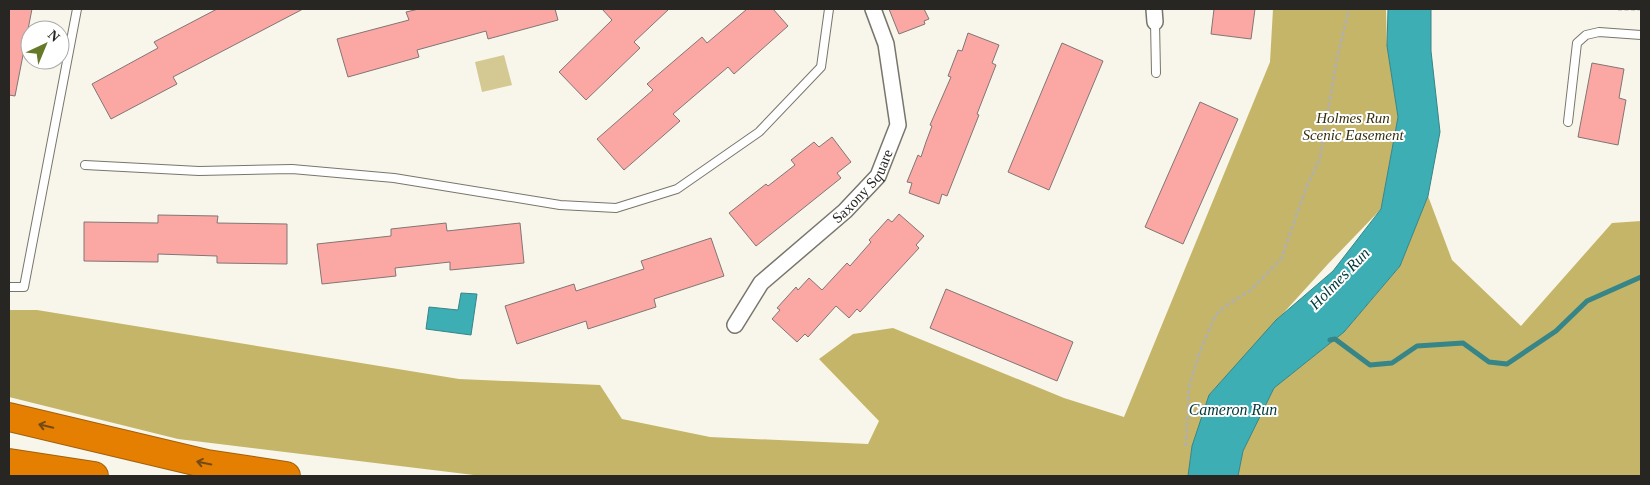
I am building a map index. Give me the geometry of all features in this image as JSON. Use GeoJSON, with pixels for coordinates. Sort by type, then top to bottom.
{"type":"FeatureCollection","features":[{"type":"Feature","properties":{"kind":"highway"},"geometry":{"type":"LineString","coordinates":[[9,417],[207,464],[286,476]]}},
{"type":"Feature","properties":{"kind":"highway"},"geometry":{"type":"LineString","coordinates":[[9,463],[94,476]]}},
{"type":"Feature","properties":{"kind":"street","name":"Saxony Square"},"geometry":{"type":"LineString","coordinates":[[735,325],[761,283],[846,211],[878,176],[898,125],[886,44],[873,9]]}},
{"type":"Feature","properties":{"kind":"lane"},"geometry":{"type":"LineString","coordinates":[[9,287],[24,287],[77,9]]}},
{"type":"Feature","properties":{"kind":"lane"},"geometry":{"type":"LineString","coordinates":[[86,165],[199,171],[292,169],[394,178],[560,206],[616,208],[677,190],[759,132],[821,67],[829,9]]}},
{"type":"Feature","properties":{"kind":"lane"},"geometry":{"type":"LineString","coordinates":[[1155,15],[1156,72]]}},
{"type":"Feature","properties":{"kind":"lane"},"geometry":{"type":"LineString","coordinates":[[1568,122],[1578,42],[1586,35],[1599,32],[1641,35]]}},
{"type":"Feature","properties":{"kind":"path"},"geometry":{"type":"LineString","coordinates":[[1186,446],[1188,387],[1215,316],[1224,307],[1251,290],[1281,259],[1306,188],[1320,158],[1337,58],[1348,9]]}},
{"type":"Feature","properties":{"kind":"path"},"geometry":{"type":"LineString","coordinates":[[1618,9],[1641,9]]}},
{"type":"Feature","properties":{"kind":"shaded area"},"geometry":{"type":"Polygon","coordinates":[[[504,55],[512,85],[482,92],[475,62],[504,55]]]}},
{"type":"Feature","properties":{"kind":"green space","name":"Holmes Run Scenic Easement"},"geometry":{"type":"Polygon","coordinates":[[[1273,9],[1386,9],[1387,46],[1398,117],[1381,209],[1328,264],[1209,395],[1192,446],[1188,476],[482,476],[178,439],[9,397],[9,310],[37,310],[459,379],[600,385],[622,419],[710,437],[868,444],[879,421],[819,359],[853,334],[893,328],[1064,398],[1124,417],[1270,62],[1273,9]]]}},
{"type":"Feature","properties":{"kind":"green space"},"geometry":{"type":"Polygon","coordinates":[[[1428,196],[1452,260],[1521,326],[1612,223],[1641,221],[1641,476],[1238,476],[1243,451],[1274,388],[1344,332],[1400,266],[1428,196]]]}},
{"type":"Feature","properties":{"kind":"water","name":"Cameron Run"},"geometry":{"type":"Polygon","coordinates":[[[1388,9],[1431,9],[1431,51],[1440,132],[1428,196],[1400,266],[1344,332],[1274,388],[1243,451],[1238,476],[1188,476],[1192,446],[1209,395],[1276,320],[1333,271],[1381,209],[1398,117],[1387,46],[1388,9]]]}},
{"type":"Feature","properties":{"kind":"water"},"geometry":{"type":"Polygon","coordinates":[[[461,293],[477,294],[471,335],[426,329],[429,307],[458,310],[461,293]]]}},
{"type":"Feature","properties":{"kind":"building"},"geometry":{"type":"Polygon","coordinates":[[[9,9],[32,9],[30,20],[20,20],[20,70],[15,96],[9,95],[9,9]]]}},
{"type":"Feature","properties":{"kind":"building"},"geometry":{"type":"Polygon","coordinates":[[[217,9],[303,9],[173,77],[177,84],[111,119],[92,84],[158,48],[154,42],[217,9]]]}},
{"type":"Feature","properties":{"kind":"building"},"geometry":{"type":"Polygon","coordinates":[[[419,9],[555,9],[558,20],[488,39],[486,31],[417,50],[419,57],[348,77],[337,39],[409,20],[406,12],[419,9]]]}},
{"type":"Feature","properties":{"kind":"building"},"geometry":{"type":"Polygon","coordinates":[[[602,9],[669,9],[634,42],[640,48],[586,100],[559,72],[612,20],[602,9]]]}},
{"type":"Feature","properties":{"kind":"building"},"geometry":{"type":"Polygon","coordinates":[[[747,9],[773,9],[788,26],[734,74],[728,67],[673,114],[680,121],[624,170],[597,139],[653,90],[647,84],[702,37],[707,43],[747,9]]]}},
{"type":"Feature","properties":{"kind":"building"},"geometry":{"type":"Polygon","coordinates":[[[889,9],[924,9],[929,19],[924,21],[925,24],[899,34],[889,9]]]}},
{"type":"Feature","properties":{"kind":"building"},"geometry":{"type":"Polygon","coordinates":[[[1214,9],[1255,9],[1251,39],[1211,34],[1214,9]]]}},
{"type":"Feature","properties":{"kind":"building"},"geometry":{"type":"Polygon","coordinates":[[[968,33],[999,45],[992,63],[996,65],[977,114],[979,115],[947,196],[942,194],[939,204],[909,193],[912,183],[907,182],[918,155],[921,157],[932,126],[930,125],[951,77],[948,76],[958,50],[962,51],[968,33]]]}},
{"type":"Feature","properties":{"kind":"building"},"geometry":{"type":"Polygon","coordinates":[[[1062,43],[1103,61],[1049,190],[1008,172],[1062,43]]]}},
{"type":"Feature","properties":{"kind":"building"},"geometry":{"type":"Polygon","coordinates":[[[1592,63],[1624,69],[1619,98],[1626,100],[1618,145],[1578,137],[1592,63]]]}},
{"type":"Feature","properties":{"kind":"building"},"geometry":{"type":"Polygon","coordinates":[[[1200,102],[1238,119],[1183,244],[1145,227],[1200,102]]]}},
{"type":"Feature","properties":{"kind":"building"},"geometry":{"type":"Polygon","coordinates":[[[832,137],[851,162],[837,173],[841,178],[756,246],[729,213],[766,184],[768,186],[795,165],[791,160],[814,142],[819,147],[832,137]]]}},
{"type":"Feature","properties":{"kind":"building"},"geometry":{"type":"Polygon","coordinates":[[[899,214],[924,236],[916,245],[919,248],[860,312],[857,309],[849,318],[836,306],[808,337],[805,334],[797,342],[772,319],[780,310],[777,308],[796,287],[798,290],[809,278],[822,290],[847,263],[850,266],[871,242],[869,240],[888,219],[892,222],[899,214]]]}},
{"type":"Feature","properties":{"kind":"building"},"geometry":{"type":"Polygon","coordinates":[[[158,215],[218,216],[217,223],[287,224],[287,264],[217,263],[217,256],[158,254],[158,262],[84,261],[84,222],[158,223],[158,215]]]}},
{"type":"Feature","properties":{"kind":"building"},"geometry":{"type":"Polygon","coordinates":[[[446,223],[447,231],[520,223],[524,263],[450,270],[450,262],[395,268],[396,276],[322,284],[317,244],[391,236],[391,229],[446,223]]]}},
{"type":"Feature","properties":{"kind":"building"},"geometry":{"type":"Polygon","coordinates":[[[711,238],[724,276],[654,299],[656,307],[588,329],[586,321],[517,344],[505,306],[574,284],[576,291],[644,269],[641,261],[711,238]]]}},
{"type":"Feature","properties":{"kind":"building"},"geometry":{"type":"Polygon","coordinates":[[[946,289],[1073,342],[1057,381],[930,328],[946,289]]]}},
{"type":"Feature","properties":{"kind":"waterway"},"geometry":{"type":"LineString","coordinates":[[1330,340],[1335,339],[1370,365],[1392,363],[1417,346],[1463,343],[1489,362],[1507,364],[1556,331],[1587,301],[1641,277]]}},
{"type":"Feature","properties":{"kind":"water label","name":"Holmes Run"},"geometry":{"type":"Point","coordinates":[1339,278]}}]}
